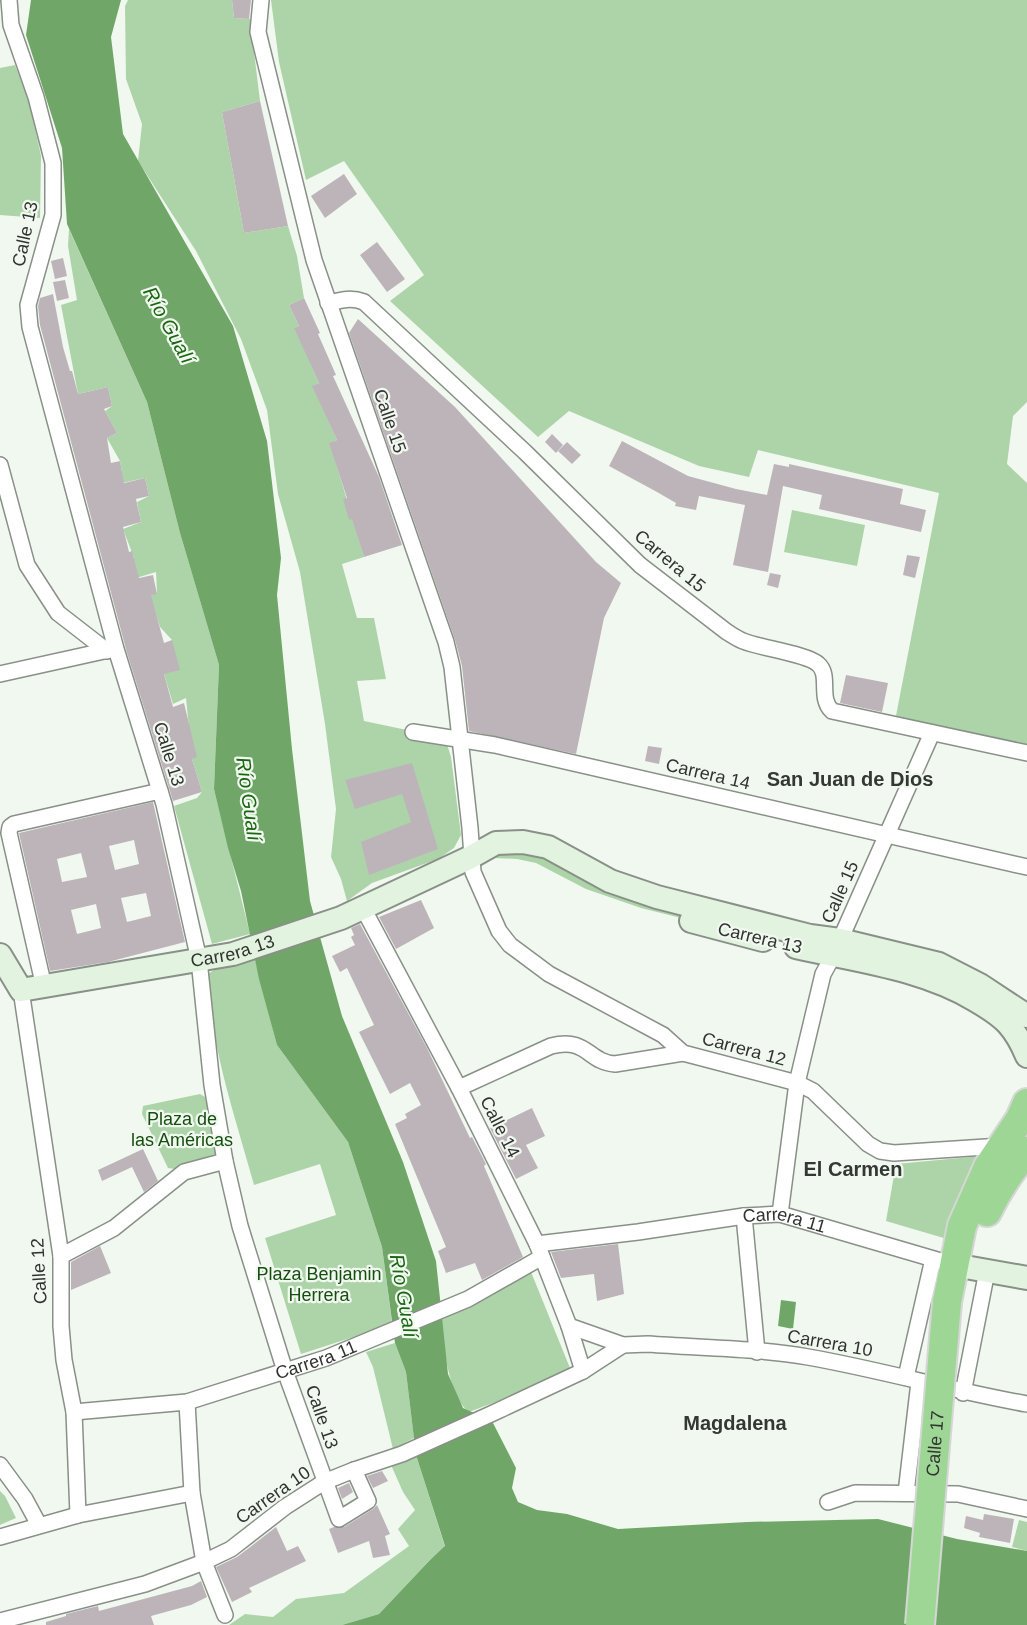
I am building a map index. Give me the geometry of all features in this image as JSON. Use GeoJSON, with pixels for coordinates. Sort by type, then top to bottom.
{"type":"FeatureCollection","features":[{"type":"Feature","properties":{"kind":"highway","name":"Calle 17"},"geometry":{"type":"LineString","coordinates":[[920,1625],[947,1302],[944,1262],[963,1226],[976,1193],[1014,1148],[1020,1119],[1027,1103]]}},
{"type":"Feature","properties":{"kind":"street","name":"Calle 13"},"geometry":{"type":"LineString","coordinates":[[9,0],[11,25],[36,97],[53,163],[53,215],[28,305],[30,327],[111,650],[160,791],[199,960],[212,1085],[225,1161],[240,1226],[285,1371],[339,1519],[368,1501],[354,1470]]}},
{"type":"Feature","properties":{"kind":"street","name":"Calle 15"},"geometry":{"type":"LineString","coordinates":[[261,0],[258,32],[314,260],[446,642],[452,667],[471,828],[471,857]]}},
{"type":"Feature","properties":{"kind":"street","name":"Carrera 15"},"geometry":{"type":"LineString","coordinates":[[328,303],[346,299],[364,302],[525,452],[640,565],[727,632],[743,641],[819,665],[823,670],[825,704],[832,711],[1027,753]]}},
{"type":"Feature","properties":{"kind":"street"},"geometry":{"type":"LineString","coordinates":[[0,465],[27,565],[58,613],[111,650]]}},
{"type":"Feature","properties":{"kind":"street"},"geometry":{"type":"LineString","coordinates":[[0,674],[111,650]]}},
{"type":"Feature","properties":{"kind":"street","name":"Carrera 14"},"geometry":{"type":"LineString","coordinates":[[413,732],[506,747],[1027,867]]}},
{"type":"Feature","properties":{"kind":"street","name":"Calle 15"},"geometry":{"type":"LineString","coordinates":[[780,1214],[797,1083],[823,974],[837,948],[932,733]]}},
{"type":"Feature","properties":{"kind":"street"},"geometry":{"type":"LineString","coordinates":[[44,987],[9,833],[10,827],[14,824],[160,791]]}},
{"type":"Feature","properties":{"kind":"street","name":"Carrera 13"},"geometry":{"type":"LineString","coordinates":[[21,990],[233,954],[341,918],[471,857],[532,858],[560,868],[611,895],[642,907],[727,932],[939,964],[980,985],[1027,1016]]}},
{"type":"Feature","properties":{"kind":"street","name":"Carrera 12"},"geometry":{"type":"LineString","coordinates":[[471,857],[473,872],[499,931],[510,945],[549,974],[663,1035],[683,1053],[797,1083],[813,1091],[868,1144],[880,1152],[1014,1148]]}},
{"type":"Feature","properties":{"kind":"street","name":"Calle 14"},"geometry":{"type":"LineString","coordinates":[[363,908],[459,1088],[539,1251],[569,1326],[583,1371]]}},
{"type":"Feature","properties":{"kind":"street","name":"Carrera 13"},"geometry":{"type":"LineString","coordinates":[[837,948],[942,982],[992,1010],[1018,1036],[1027,1056]]}},
{"type":"Feature","properties":{"kind":"street"},"geometry":{"type":"LineString","coordinates":[[0,955],[21,990]]}},
{"type":"Feature","properties":{"kind":"street","name":"Calle 12"},"geometry":{"type":"LineString","coordinates":[[21,990],[61,1257],[61,1326],[64,1360],[74,1412],[78,1515]]}},
{"type":"Feature","properties":{"kind":"street"},"geometry":{"type":"LineString","coordinates":[[459,1088],[562,1044],[575,1044],[606,1063],[615,1065],[683,1053]]}},
{"type":"Feature","properties":{"kind":"street"},"geometry":{"type":"LineString","coordinates":[[61,1257],[114,1228],[184,1172],[225,1161]]}},
{"type":"Feature","properties":{"kind":"street","name":"Carrera 11"},"geometry":{"type":"LineString","coordinates":[[74,1412],[187,1402],[285,1371],[355,1346],[468,1299],[539,1251],[638,1232],[744,1216],[780,1214],[944,1262],[1027,1278]]}},
{"type":"Feature","properties":{"kind":"street"},"geometry":{"type":"LineString","coordinates":[[744,1216],[757,1352]]}},
{"type":"Feature","properties":{"kind":"street"},"geometry":{"type":"LineString","coordinates":[[906,1493],[913,1379],[944,1262]]}},
{"type":"Feature","properties":{"kind":"street"},"geometry":{"type":"LineString","coordinates":[[963,1393],[987,1271]]}},
{"type":"Feature","properties":{"kind":"street","name":"Carrera 10"},"geometry":{"type":"LineString","coordinates":[[569,1326],[623,1345],[648,1344],[805,1357],[913,1379],[963,1393],[1027,1404]]}},
{"type":"Feature","properties":{"kind":"street","name":"Carrera 10"},"geometry":{"type":"LineString","coordinates":[[0,1621],[145,1584],[204,1562],[231,1549],[285,1507],[324,1482],[402,1454],[491,1414],[583,1371],[623,1345]]}},
{"type":"Feature","properties":{"kind":"street"},"geometry":{"type":"LineString","coordinates":[[187,1402],[192,1493],[204,1562],[225,1615]]}},
{"type":"Feature","properties":{"kind":"street"},"geometry":{"type":"LineString","coordinates":[[0,1465],[26,1499],[39,1525]]}},
{"type":"Feature","properties":{"kind":"street"},"geometry":{"type":"LineString","coordinates":[[0,1537],[78,1515],[192,1493]]}},
{"type":"Feature","properties":{"kind":"street"},"geometry":{"type":"LineString","coordinates":[[828,1502],[855,1493],[958,1494],[1027,1509]]}},
{"type":"Feature","properties":{"kind":"green space"},"geometry":{"type":"Polygon","coordinates":[[[128,0],[232,0],[234,18],[250,19],[260,101],[222,112],[244,233],[288,226],[297,256],[304,298],[289,305],[299,326],[295,328],[319,383],[313,386],[337,440],[330,443],[364,557],[342,564],[357,618],[374,618],[386,679],[357,681],[364,721],[445,738],[451,757],[461,835],[454,848],[438,859],[372,883],[347,901],[341,879],[331,857],[336,809],[325,724],[300,572],[278,494],[267,410],[241,339],[196,251],[138,161],[142,124],[126,79],[125,6],[128,0]]]}},
{"type":"Feature","properties":{"kind":"green space"},"geometry":{"type":"Polygon","coordinates":[[[271,0],[1027,0],[1027,402],[1013,416],[1007,464],[1027,483],[1027,748],[895,721],[939,493],[758,450],[749,477],[699,466],[569,411],[538,437],[390,301],[424,275],[344,161],[306,180],[279,62],[271,0]]]}},
{"type":"Feature","properties":{"kind":"green space"},"geometry":{"type":"Polygon","coordinates":[[[15,65],[29,101],[41,156],[40,218],[0,215],[0,68],[15,65]]]}},
{"type":"Feature","properties":{"kind":"green space"},"geometry":{"type":"Polygon","coordinates":[[[69,229],[147,402],[180,533],[219,665],[214,789],[250,934],[212,944],[174,806],[197,798],[202,792],[192,759],[186,698],[173,704],[164,674],[172,640],[160,627],[150,595],[157,593],[156,572],[123,582],[119,563],[134,558],[123,529],[141,522],[137,502],[149,496],[145,478],[98,488],[95,477],[122,472],[120,461],[107,438],[117,433],[105,411],[112,406],[108,387],[78,394],[61,305],[77,300],[68,246],[69,229]]]}},
{"type":"Feature","properties":{"kind":"green space"},"geometry":{"type":"Polygon","coordinates":[[[792,510],[865,525],[857,566],[784,552],[792,510]]]}},
{"type":"Feature","properties":{"kind":"green space"},"geometry":{"type":"Polygon","coordinates":[[[519,850],[539,856],[592,882],[829,950],[641,908],[586,889],[536,863],[494,858],[493,853],[519,850]]]}},
{"type":"Feature","properties":{"kind":"green space","name":"Plaza Benjamin Herrera"},"geometry":{"type":"Polygon","coordinates":[[[254,955],[277,1045],[348,1142],[382,1247],[392,1322],[372,1331],[301,1354],[265,1238],[336,1215],[320,1164],[254,1185],[218,1053],[208,974],[220,966],[254,955]]]}},
{"type":"Feature","properties":{"kind":"green space","name":"Plaza de las Américas"},"geometry":{"type":"Polygon","coordinates":[[[200,1094],[205,1097],[218,1153],[175,1169],[168,1168],[142,1114],[143,1106],[200,1094]]]}},
{"type":"Feature","properties":{"kind":"green space"},"geometry":{"type":"Polygon","coordinates":[[[981,1156],[947,1239],[886,1221],[896,1164],[981,1156]]]}},
{"type":"Feature","properties":{"kind":"green space"},"geometry":{"type":"Polygon","coordinates":[[[529,1267],[572,1373],[469,1412],[462,1404],[451,1381],[441,1314],[529,1267]]]}},
{"type":"Feature","properties":{"kind":"green space"},"geometry":{"type":"Polygon","coordinates":[[[395,1343],[406,1372],[414,1438],[393,1449],[373,1367],[366,1352],[395,1343]]]}},
{"type":"Feature","properties":{"kind":"green space"},"geometry":{"type":"Polygon","coordinates":[[[416,1455],[445,1547],[379,1614],[342,1625],[229,1625],[245,1614],[273,1617],[296,1599],[344,1593],[409,1546],[398,1529],[415,1510],[403,1492],[391,1465],[416,1455]]]}},
{"type":"Feature","properties":{"kind":"green space"},"geometry":{"type":"Polygon","coordinates":[[[0,1491],[16,1518],[0,1525],[0,1491]]]}},
{"type":"Feature","properties":{"kind":"green space"},"geometry":{"type":"Polygon","coordinates":[[[1019,1520],[1027,1522],[1027,1551],[1012,1547],[1019,1520]]]}},
{"type":"Feature","properties":{"kind":"water","name":"Río Gualí"},"geometry":{"type":"Polygon","coordinates":[[[31,0],[121,0],[111,37],[123,134],[233,326],[267,441],[281,558],[277,595],[310,901],[342,1016],[403,1162],[436,1261],[448,1374],[463,1408],[492,1421],[516,1468],[512,1488],[518,1502],[537,1510],[567,1514],[618,1529],[747,1522],[878,1519],[957,1539],[1027,1551],[1027,1625],[342,1625],[379,1614],[445,1546],[416,1455],[406,1372],[395,1343],[382,1247],[348,1142],[277,1045],[259,979],[241,891],[214,789],[219,665],[180,533],[147,402],[67,224],[62,148],[26,35],[31,0]]]}},
{"type":"Feature","properties":{"kind":"water"},"geometry":{"type":"Polygon","coordinates":[[[781,1300],[796,1302],[793,1329],[778,1326],[781,1300]]]}},
{"type":"Feature","properties":{"kind":"building"},"geometry":{"type":"Polygon","coordinates":[[[232,0],[251,0],[249,19],[234,18],[232,0]]]}},
{"type":"Feature","properties":{"kind":"building"},"geometry":{"type":"Polygon","coordinates":[[[260,101],[288,226],[244,233],[222,112],[260,101]]]}},
{"type":"Feature","properties":{"kind":"building"},"geometry":{"type":"Polygon","coordinates":[[[344,174],[357,194],[325,218],[311,196],[344,174]]]}},
{"type":"Feature","properties":{"kind":"building"},"geometry":{"type":"Polygon","coordinates":[[[377,242],[405,279],[387,292],[360,255],[377,242]]]}},
{"type":"Feature","properties":{"kind":"building"},"geometry":{"type":"Polygon","coordinates":[[[63,258],[67,276],[55,279],[51,261],[63,258]]]}},
{"type":"Feature","properties":{"kind":"building"},"geometry":{"type":"Polygon","coordinates":[[[65,280],[69,298],[57,301],[53,282],[65,280]]]}},
{"type":"Feature","properties":{"kind":"building"},"geometry":{"type":"Polygon","coordinates":[[[53,294],[63,347],[78,394],[108,387],[112,406],[104,409],[117,433],[107,438],[111,463],[120,461],[124,483],[145,478],[149,496],[136,499],[141,522],[123,527],[139,578],[153,575],[157,594],[151,595],[164,643],[172,640],[180,670],[164,674],[173,707],[184,703],[197,757],[192,759],[202,792],[173,801],[127,653],[40,325],[38,306],[40,298],[53,294]]]}},
{"type":"Feature","properties":{"kind":"building"},"geometry":{"type":"Polygon","coordinates":[[[304,298],[336,375],[333,376],[379,477],[402,545],[364,557],[352,519],[349,520],[343,499],[347,498],[329,443],[337,440],[312,386],[319,383],[294,328],[299,326],[289,305],[304,298]]]}},
{"type":"Feature","properties":{"kind":"building"},"geometry":{"type":"Polygon","coordinates":[[[358,319],[455,407],[596,562],[621,583],[604,618],[576,754],[469,731],[462,666],[455,640],[349,333],[358,319]]]}},
{"type":"Feature","properties":{"kind":"building"},"geometry":{"type":"Polygon","coordinates":[[[552,434],[563,445],[556,453],[545,442],[552,434]]]}},
{"type":"Feature","properties":{"kind":"building"},"geometry":{"type":"Polygon","coordinates":[[[622,441],[688,476],[767,495],[774,464],[789,467],[789,464],[903,489],[900,504],[926,510],[921,532],[819,509],[822,495],[783,486],[768,572],[733,565],[745,505],[699,496],[696,510],[675,506],[676,503],[609,466],[622,441]]]}},
{"type":"Feature","properties":{"kind":"building"},"geometry":{"type":"Polygon","coordinates":[[[567,442],[581,455],[572,464],[558,451],[567,442]]]}},
{"type":"Feature","properties":{"kind":"building"},"geometry":{"type":"Polygon","coordinates":[[[907,555],[920,557],[915,578],[903,575],[907,555]]]}},
{"type":"Feature","properties":{"kind":"building"},"geometry":{"type":"Polygon","coordinates":[[[770,573],[781,575],[778,588],[767,585],[770,573]]]}},
{"type":"Feature","properties":{"kind":"building"},"geometry":{"type":"Polygon","coordinates":[[[846,675],[888,683],[882,712],[840,703],[846,675]]]}},
{"type":"Feature","properties":{"kind":"building"},"geometry":{"type":"Polygon","coordinates":[[[648,746],[662,748],[659,764],[645,761],[648,746]]]}},
{"type":"Feature","properties":{"kind":"building"},"geometry":{"type":"Polygon","coordinates":[[[412,763],[438,849],[369,875],[361,842],[411,822],[402,794],[355,809],[345,780],[412,763]]]}},
{"type":"Feature","properties":{"kind":"building"},"geometry":{"type":"Polygon","coordinates":[[[153,802],[185,942],[108,962],[50,971],[19,833],[153,802]],[[134,840],[109,846],[115,870],[139,864],[134,840]],[[81,853],[57,859],[62,882],[87,877],[81,853]],[[146,893],[121,898],[127,922],[151,916],[146,893]],[[96,904],[71,910],[77,934],[101,928],[96,904]]]}},
{"type":"Feature","properties":{"kind":"building"},"geometry":{"type":"Polygon","coordinates":[[[421,900],[434,928],[396,949],[379,917],[421,900]]]}},
{"type":"Feature","properties":{"kind":"building"},"geometry":{"type":"Polygon","coordinates":[[[360,924],[427,1048],[470,1138],[472,1137],[486,1164],[484,1166],[523,1257],[482,1280],[475,1263],[446,1273],[438,1251],[446,1247],[395,1124],[407,1118],[405,1114],[421,1105],[410,1083],[390,1094],[359,1032],[374,1025],[347,968],[340,972],[332,956],[355,945],[351,937],[354,935],[351,928],[360,924]]]}},
{"type":"Feature","properties":{"kind":"building"},"geometry":{"type":"Polygon","coordinates":[[[532,1108],[545,1136],[526,1145],[538,1168],[516,1179],[490,1128],[532,1108]]]}},
{"type":"Feature","properties":{"kind":"building"},"geometry":{"type":"Polygon","coordinates":[[[143,1149],[158,1181],[144,1192],[132,1167],[102,1181],[98,1170],[143,1149]]]}},
{"type":"Feature","properties":{"kind":"building"},"geometry":{"type":"Polygon","coordinates":[[[618,1244],[624,1294],[597,1301],[594,1274],[561,1278],[551,1252],[618,1244]]]}},
{"type":"Feature","properties":{"kind":"building"},"geometry":{"type":"Polygon","coordinates":[[[100,1246],[111,1273],[71,1290],[71,1262],[100,1246]]]}},
{"type":"Feature","properties":{"kind":"building"},"geometry":{"type":"Polygon","coordinates":[[[382,1471],[388,1481],[373,1488],[367,1476],[382,1471]]]}},
{"type":"Feature","properties":{"kind":"building"},"geometry":{"type":"Polygon","coordinates":[[[349,1483],[353,1492],[342,1499],[338,1488],[349,1483]]]}},
{"type":"Feature","properties":{"kind":"building"},"geometry":{"type":"Polygon","coordinates":[[[377,1505],[390,1534],[385,1536],[390,1555],[373,1558],[369,1541],[338,1553],[329,1529],[344,1527],[377,1505]]]}},
{"type":"Feature","properties":{"kind":"building"},"geometry":{"type":"Polygon","coordinates":[[[984,1514],[1014,1519],[1010,1543],[979,1537],[980,1533],[964,1528],[966,1516],[983,1520],[984,1514]]]}},
{"type":"Feature","properties":{"kind":"building"},"geometry":{"type":"Polygon","coordinates":[[[276,1527],[287,1551],[298,1546],[306,1561],[249,1588],[252,1592],[232,1602],[216,1567],[237,1557],[276,1527]]]}},
{"type":"Feature","properties":{"kind":"building"},"geometry":{"type":"Polygon","coordinates":[[[201,1581],[207,1597],[191,1605],[151,1616],[154,1625],[46,1625],[46,1622],[66,1616],[66,1614],[98,1606],[99,1611],[192,1586],[201,1581]]]}},
{"type":"Feature","properties":{"kind":"district","name":"San Juan de Dios"},"geometry":{"type":"Point","coordinates":[850,779]}},
{"type":"Feature","properties":{"kind":"district","name":"El Carmen"},"geometry":{"type":"Point","coordinates":[853,1169]}},
{"type":"Feature","properties":{"kind":"district","name":"Magdalena"},"geometry":{"type":"Point","coordinates":[735,1423]}}]}
